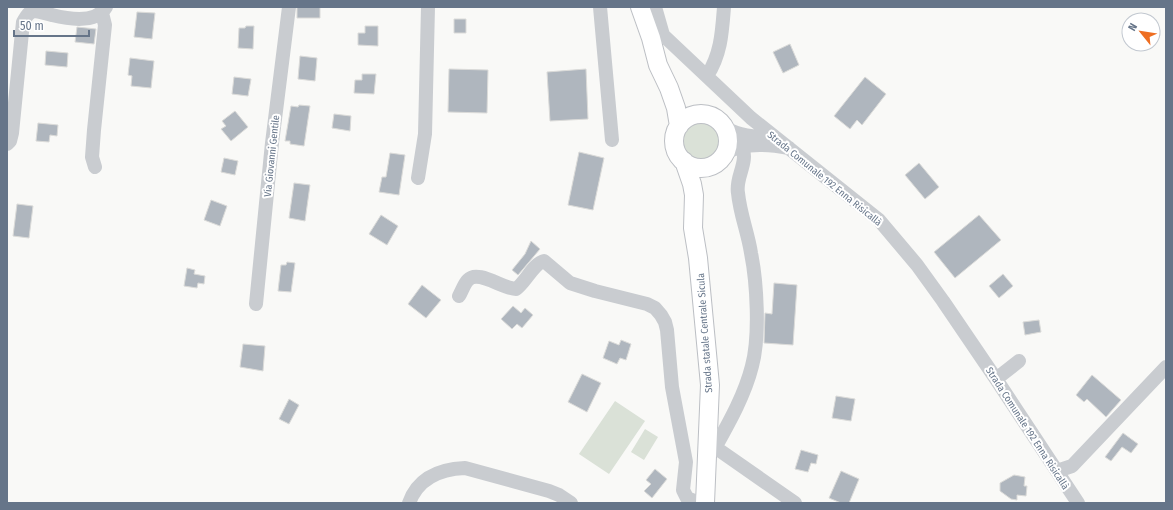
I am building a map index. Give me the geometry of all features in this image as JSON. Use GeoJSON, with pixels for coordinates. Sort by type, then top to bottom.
{"type":"FeatureCollection","features":[{"type":"Feature","properties":{"kind":"main road"},"geometry":{"type":"LineString","coordinates":[[640,7],[651,38],[658,65],[669,88],[676,108],[679,126]]}},
{"type":"Feature","properties":{"kind":"main road"},"geometry":{"type":"LineString","coordinates":[[651,38],[675,86],[684,98],[694,108],[719,121],[728,138],[727,149],[718,160],[705,167],[698,167],[684,162],[679,156],[674,141],[679,126],[684,121],[690,116],[705,114]]}},
{"type":"Feature","properties":{"kind":"main road","name":"Strada statale Centrale Sicula"},"geometry":{"type":"LineString","coordinates":[[698,258],[699,205],[701,191],[718,160]]}},
{"type":"Feature","properties":{"kind":"main road","name":"Strada statale Centrale Sicula"},"geometry":{"type":"LineString","coordinates":[[684,162],[692,184],[694,195],[693,228],[698,258],[710,385],[711,446],[705,503]]}},
{"type":"Feature","properties":{"kind":"street","name":"Via Giovanni Gentile"},"geometry":{"type":"LineString","coordinates":[[256,304],[272,143],[289,7]]}},
{"type":"Feature","properties":{"kind":"street"},"geometry":{"type":"LineString","coordinates":[[418,178],[425,134],[428,7]]}},
{"type":"Feature","properties":{"kind":"street"},"geometry":{"type":"LineString","coordinates":[[600,7],[612,140]]}},
{"type":"Feature","properties":{"kind":"street","name":"Strada Comunale 192 Enna Risicallà"},"geometry":{"type":"LineString","coordinates":[[655,7],[664,35],[751,118],[769,141],[789,148],[879,220],[917,265],[996,379],[1078,503]]}},
{"type":"Feature","properties":{"kind":"street"},"geometry":{"type":"LineString","coordinates":[[707,76],[714,66],[719,53],[724,7]]}},
{"type":"Feature","properties":{"kind":"street"},"geometry":{"type":"LineString","coordinates":[[7,144],[10,141],[12,133],[23,22],[28,13],[34,11],[58,17],[80,19],[93,17],[104,10],[105,26],[92,157],[95,167]]}},
{"type":"Feature","properties":{"kind":"street"},"geometry":{"type":"LineString","coordinates":[[724,128],[742,135],[769,141]]}},
{"type":"Feature","properties":{"kind":"street"},"geometry":{"type":"LineString","coordinates":[[718,160],[732,149],[769,141]]}},
{"type":"Feature","properties":{"kind":"street"},"geometry":{"type":"LineString","coordinates":[[737,190],[748,167],[769,141]]}},
{"type":"Feature","properties":{"kind":"street"},"geometry":{"type":"LineString","coordinates":[[742,146],[745,152],[745,161],[739,176],[737,190],[752,254],[755,274],[756,339],[752,365],[742,395],[711,446],[795,503]]}},
{"type":"Feature","properties":{"kind":"street"},"geometry":{"type":"LineString","coordinates":[[459,296],[468,279],[473,277],[484,278],[506,287],[516,289],[521,286],[538,263],[544,261],[570,283],[647,304],[655,308],[665,322],[667,330],[672,387],[686,462],[683,490],[687,498],[699,503]]}},
{"type":"Feature","properties":{"kind":"street"},"geometry":{"type":"LineString","coordinates":[[996,379],[1019,360]]}},
{"type":"Feature","properties":{"kind":"street"},"geometry":{"type":"LineString","coordinates":[[1057,471],[1072,466],[1166,367]]}},
{"type":"Feature","properties":{"kind":"street"},"geometry":{"type":"LineString","coordinates":[[409,503],[415,490],[429,478],[440,472],[465,468],[549,491],[559,495],[571,503]]}},
{"type":"Feature","properties":{"kind":"shaded area"},"geometry":{"type":"Polygon","coordinates":[[[701,117],[714,121],[720,127],[724,140],[720,153],[714,159],[701,163],[688,159],[682,153],[678,140],[682,127],[688,121],[701,117]]]}},
{"type":"Feature","properties":{"kind":"shaded area"},"geometry":{"type":"Polygon","coordinates":[[[615,401],[645,421],[609,474],[579,454],[615,401]]]}},
{"type":"Feature","properties":{"kind":"shaded area"},"geometry":{"type":"Polygon","coordinates":[[[645,429],[658,437],[644,460],[631,452],[645,429]]]}},
{"type":"Feature","properties":{"kind":"building"},"geometry":{"type":"Polygon","coordinates":[[[297,7],[320,7],[320,18],[297,18],[297,7]]]}},
{"type":"Feature","properties":{"kind":"building"},"geometry":{"type":"Polygon","coordinates":[[[137,12],[155,13],[152,39],[134,37],[137,12]]]}},
{"type":"Feature","properties":{"kind":"building"},"geometry":{"type":"Polygon","coordinates":[[[454,19],[466,19],[466,33],[454,33],[454,19]]]}},
{"type":"Feature","properties":{"kind":"building"},"geometry":{"type":"Polygon","coordinates":[[[246,26],[254,26],[253,49],[238,48],[239,28],[245,28],[246,26]]]}},
{"type":"Feature","properties":{"kind":"building"},"geometry":{"type":"Polygon","coordinates":[[[365,26],[378,26],[378,46],[358,45],[358,33],[365,33],[365,26]]]}},
{"type":"Feature","properties":{"kind":"building"},"geometry":{"type":"Polygon","coordinates":[[[77,27],[96,29],[94,44],[75,42],[77,27]]]}},
{"type":"Feature","properties":{"kind":"building"},"geometry":{"type":"Polygon","coordinates":[[[790,44],[799,65],[783,73],[773,52],[790,44]]]}},
{"type":"Feature","properties":{"kind":"building"},"geometry":{"type":"Polygon","coordinates":[[[46,51],[68,53],[67,67],[45,65],[46,51]]]}},
{"type":"Feature","properties":{"kind":"building"},"geometry":{"type":"Polygon","coordinates":[[[300,56],[317,58],[315,81],[298,79],[300,56]]]}},
{"type":"Feature","properties":{"kind":"building"},"geometry":{"type":"Polygon","coordinates":[[[130,58],[154,61],[151,88],[131,86],[132,76],[128,75],[130,58]]]}},
{"type":"Feature","properties":{"kind":"building"},"geometry":{"type":"Polygon","coordinates":[[[449,69],[488,70],[487,113],[448,112],[449,69]]]}},
{"type":"Feature","properties":{"kind":"building"},"geometry":{"type":"Polygon","coordinates":[[[586,69],[588,119],[550,121],[547,72],[586,69]]]}},
{"type":"Feature","properties":{"kind":"building"},"geometry":{"type":"Polygon","coordinates":[[[362,74],[376,74],[374,94],[354,93],[355,80],[362,80],[362,74]]]}},
{"type":"Feature","properties":{"kind":"building"},"geometry":{"type":"Polygon","coordinates":[[[234,77],[251,79],[248,96],[232,94],[234,77]]]}},
{"type":"Feature","properties":{"kind":"building"},"geometry":{"type":"Polygon","coordinates":[[[865,77],[886,94],[862,125],[857,120],[850,129],[834,116],[865,77]]]}},
{"type":"Feature","properties":{"kind":"building"},"geometry":{"type":"Polygon","coordinates":[[[299,105],[310,106],[304,146],[290,144],[290,141],[285,141],[291,106],[298,107],[299,105]]]}},
{"type":"Feature","properties":{"kind":"building"},"geometry":{"type":"Polygon","coordinates":[[[235,111],[248,127],[231,141],[221,129],[226,126],[222,121],[235,111]]]}},
{"type":"Feature","properties":{"kind":"building"},"geometry":{"type":"Polygon","coordinates":[[[334,114],[351,116],[350,131],[332,128],[334,114]]]}},
{"type":"Feature","properties":{"kind":"building"},"geometry":{"type":"Polygon","coordinates":[[[38,123],[58,125],[57,136],[50,135],[49,142],[36,141],[38,123]]]}},
{"type":"Feature","properties":{"kind":"building"},"geometry":{"type":"Polygon","coordinates":[[[579,152],[604,158],[593,210],[568,205],[579,152]]]}},
{"type":"Feature","properties":{"kind":"building"},"geometry":{"type":"Polygon","coordinates":[[[390,153],[405,155],[399,195],[379,192],[382,177],[386,177],[390,153]]]}},
{"type":"Feature","properties":{"kind":"building"},"geometry":{"type":"Polygon","coordinates":[[[224,158],[238,161],[235,175],[221,172],[224,158]]]}},
{"type":"Feature","properties":{"kind":"building"},"geometry":{"type":"Polygon","coordinates":[[[919,163],[939,187],[925,199],[905,175],[919,163]]]}},
{"type":"Feature","properties":{"kind":"building"},"geometry":{"type":"Polygon","coordinates":[[[294,183],[310,185],[305,221],[289,218],[294,183]]]}},
{"type":"Feature","properties":{"kind":"building"},"geometry":{"type":"Polygon","coordinates":[[[211,200],[227,206],[220,226],[204,220],[211,200]]]}},
{"type":"Feature","properties":{"kind":"building"},"geometry":{"type":"Polygon","coordinates":[[[17,204],[33,206],[29,238],[13,236],[17,204]]]}},
{"type":"Feature","properties":{"kind":"building"},"geometry":{"type":"Polygon","coordinates":[[[381,215],[398,226],[387,245],[369,234],[381,215]]]}},
{"type":"Feature","properties":{"kind":"building"},"geometry":{"type":"Polygon","coordinates":[[[979,215],[1001,240],[955,278],[934,252],[979,215]]]}},
{"type":"Feature","properties":{"kind":"building"},"geometry":{"type":"Polygon","coordinates":[[[531,241],[540,249],[518,275],[512,270],[525,254],[531,241]]]}},
{"type":"Feature","properties":{"kind":"building"},"geometry":{"type":"Polygon","coordinates":[[[287,262],[295,263],[291,292],[278,291],[281,265],[286,265],[287,262]]]}},
{"type":"Feature","properties":{"kind":"building"},"geometry":{"type":"Polygon","coordinates":[[[187,268],[195,270],[194,274],[205,276],[204,284],[198,283],[197,288],[184,286],[187,268]]]}},
{"type":"Feature","properties":{"kind":"building"},"geometry":{"type":"Polygon","coordinates":[[[1003,274],[1013,286],[999,298],[989,286],[1003,274]]]}},
{"type":"Feature","properties":{"kind":"building"},"geometry":{"type":"Polygon","coordinates":[[[774,283],[797,285],[793,345],[764,343],[765,313],[772,314],[774,283]]]}},
{"type":"Feature","properties":{"kind":"building"},"geometry":{"type":"Polygon","coordinates":[[[422,285],[441,300],[426,318],[408,304],[422,285]]]}},
{"type":"Feature","properties":{"kind":"building"},"geometry":{"type":"Polygon","coordinates":[[[513,306],[521,313],[525,308],[533,315],[522,328],[517,324],[512,329],[501,319],[513,306]]]}},
{"type":"Feature","properties":{"kind":"building"},"geometry":{"type":"Polygon","coordinates":[[[1039,320],[1041,332],[1025,335],[1023,322],[1039,320]]]}},
{"type":"Feature","properties":{"kind":"building"},"geometry":{"type":"Polygon","coordinates":[[[621,340],[631,344],[626,360],[620,358],[617,364],[603,358],[609,341],[619,345],[621,340]]]}},
{"type":"Feature","properties":{"kind":"building"},"geometry":{"type":"Polygon","coordinates":[[[243,344],[265,346],[263,371],[240,367],[243,344]]]}},
{"type":"Feature","properties":{"kind":"building"},"geometry":{"type":"Polygon","coordinates":[[[582,374],[601,383],[587,412],[568,402],[582,374]]]}},
{"type":"Feature","properties":{"kind":"building"},"geometry":{"type":"Polygon","coordinates":[[[1092,375],[1121,400],[1106,417],[1087,399],[1084,402],[1076,395],[1092,375]]]}},
{"type":"Feature","properties":{"kind":"building"},"geometry":{"type":"Polygon","coordinates":[[[836,396],[855,399],[851,421],[832,418],[836,396]]]}},
{"type":"Feature","properties":{"kind":"building"},"geometry":{"type":"Polygon","coordinates":[[[289,399],[299,405],[289,424],[279,419],[289,399]]]}},
{"type":"Feature","properties":{"kind":"building"},"geometry":{"type":"Polygon","coordinates":[[[1123,433],[1138,444],[1131,453],[1122,447],[1111,461],[1105,457],[1123,433]]]}},
{"type":"Feature","properties":{"kind":"building"},"geometry":{"type":"Polygon","coordinates":[[[801,450],[818,455],[816,464],[811,463],[808,472],[795,469],[801,450]]]}},
{"type":"Feature","properties":{"kind":"building"},"geometry":{"type":"Polygon","coordinates":[[[655,469],[667,479],[652,498],[644,491],[651,484],[646,480],[655,469]]]}},
{"type":"Feature","properties":{"kind":"building"},"geometry":{"type":"Polygon","coordinates":[[[841,471],[859,479],[849,503],[841,503],[829,498],[841,471]]]}},
{"type":"Feature","properties":{"kind":"building"},"geometry":{"type":"Polygon","coordinates":[[[1014,475],[1025,477],[1024,486],[1027,486],[1026,496],[1017,495],[1017,500],[1011,499],[1000,491],[1000,483],[1014,475]]]}}]}
